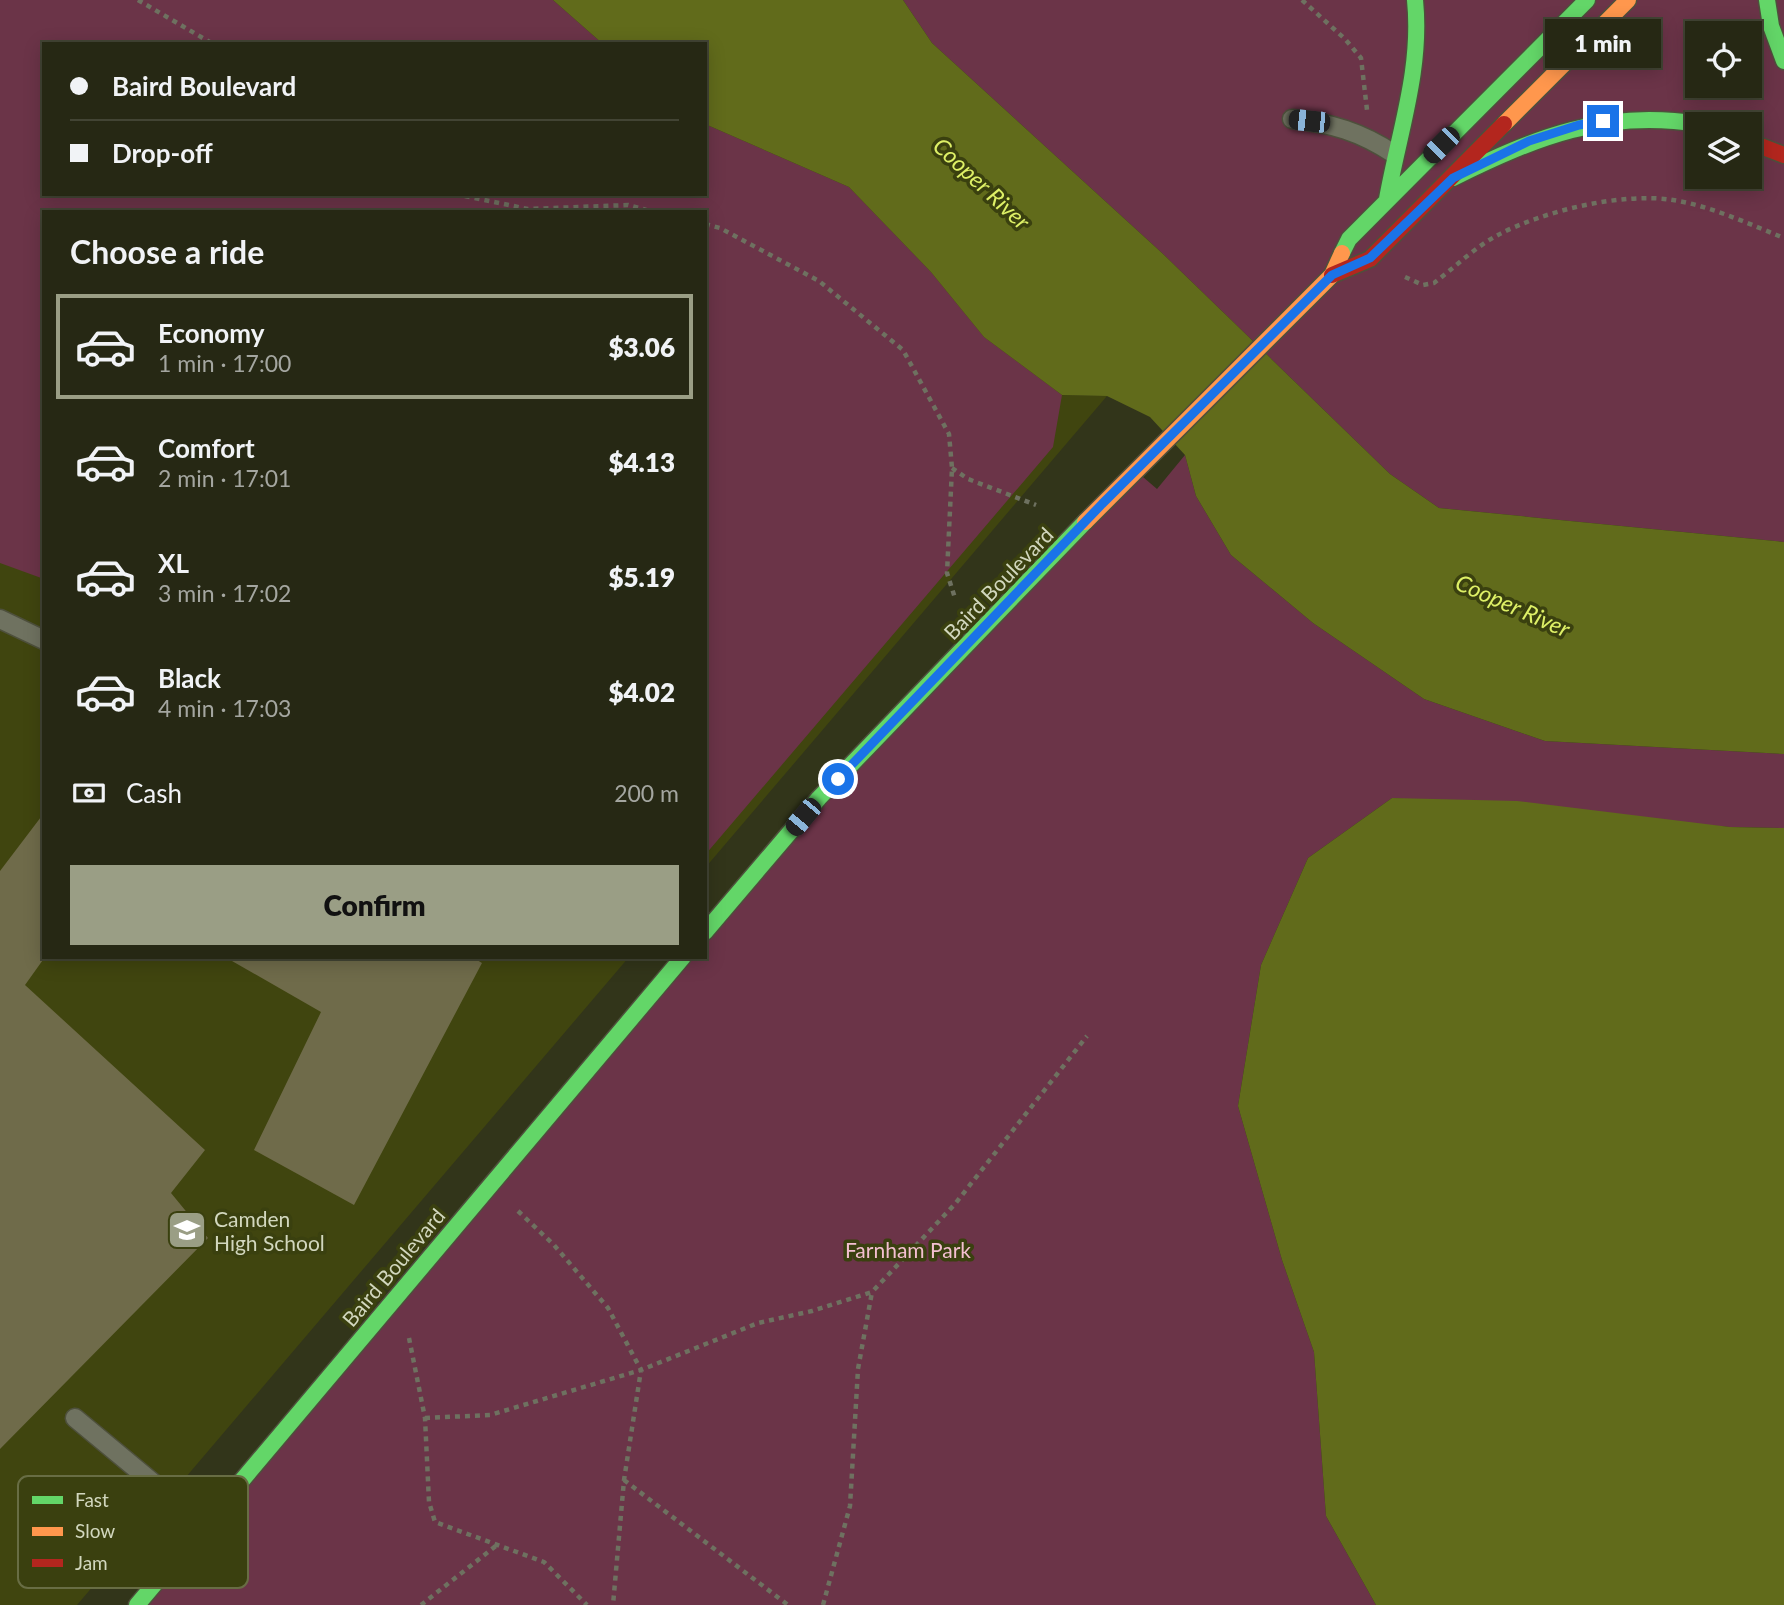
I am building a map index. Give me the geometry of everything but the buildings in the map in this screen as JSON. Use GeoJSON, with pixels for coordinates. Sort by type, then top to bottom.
{"type":"FeatureCollection","features":[{"type":"Feature","properties":{"kind":"main road"},"geometry":{"type":"LineString","coordinates":[[1387,199],[1394,154],[1412,89],[1417,30],[1415,0]]}},
{"type":"Feature","properties":{"kind":"main road","name":"Baird Boulevard"},"geometry":{"type":"LineString","coordinates":[[707,930],[819,798],[1102,504],[1332,275],[1349,239],[1587,0]]}},
{"type":"Feature","properties":{"kind":"main road","name":"Baird Boulevard"},"geometry":{"type":"LineString","coordinates":[[1332,275],[1370,258],[1453,178],[1628,0]]}},
{"type":"Feature","properties":{"kind":"main road"},"geometry":{"type":"LineString","coordinates":[[1767,0],[1771,26],[1784,61]]}},
{"type":"Feature","properties":{"kind":"main road"},"geometry":{"type":"LineString","coordinates":[[1453,178],[1529,141],[1579,125],[1631,118],[1662,118],[1685,122]]}},
{"type":"Feature","properties":{"kind":"main road"},"geometry":{"type":"LineString","coordinates":[[1762,147],[1784,155]]}},
{"type":"Feature","properties":{"kind":"main road","name":"Baird Boulevard"},"geometry":{"type":"LineString","coordinates":[[245,1476],[681,959]]}},
{"type":"Feature","properties":{"kind":"main road","name":"Baird Boulevard"},"geometry":{"type":"LineString","coordinates":[[137,1605],[151,1588]]}},
{"type":"Feature","properties":{"kind":"lane"},"geometry":{"type":"LineString","coordinates":[[1292,119],[1331,123],[1376,142],[1394,154]]}},
{"type":"Feature","properties":{"kind":"lane"},"geometry":{"type":"LineString","coordinates":[[0,619],[42,639]]}},
{"type":"Feature","properties":{"kind":"lane"},"geometry":{"type":"LineString","coordinates":[[75,1418],[145,1476]]}},
{"type":"Feature","properties":{"kind":"path"},"geometry":{"type":"LineString","coordinates":[[138,0],[210,42]]}},
{"type":"Feature","properties":{"kind":"path"},"geometry":{"type":"LineString","coordinates":[[1301,0],[1345,39],[1361,58],[1368,118],[1376,142]]}},
{"type":"Feature","properties":{"kind":"path"},"geometry":{"type":"LineString","coordinates":[[465,196],[528,209],[628,205],[647,210]]}},
{"type":"Feature","properties":{"kind":"path"},"geometry":{"type":"LineString","coordinates":[[1370,258],[1423,285],[1434,284],[1496,236],[1552,212],[1613,201],[1673,200],[1735,218],[1784,238]]}},
{"type":"Feature","properties":{"kind":"path"},"geometry":{"type":"LineString","coordinates":[[707,225],[720,228],[819,281],[904,350],[949,434],[952,468],[947,573],[955,598]]}},
{"type":"Feature","properties":{"kind":"path"},"geometry":{"type":"LineString","coordinates":[[952,468],[968,480],[1036,505]]}},
{"type":"Feature","properties":{"kind":"path"},"geometry":{"type":"LineString","coordinates":[[425,1418],[490,1415],[641,1370],[758,1323],[812,1311],[872,1292],[955,1204],[1087,1036]]}},
{"type":"Feature","properties":{"kind":"path"},"geometry":{"type":"LineString","coordinates":[[517,1211],[554,1245],[608,1308],[641,1370],[624,1480],[613,1605]]}},
{"type":"Feature","properties":{"kind":"path"},"geometry":{"type":"LineString","coordinates":[[823,1605],[850,1506],[858,1369],[872,1292]]}},
{"type":"Feature","properties":{"kind":"path"},"geometry":{"type":"LineString","coordinates":[[409,1338],[425,1418],[429,1502],[435,1522],[544,1562],[587,1605]]}},
{"type":"Feature","properties":{"kind":"path"},"geometry":{"type":"LineString","coordinates":[[624,1480],[788,1605]]}},
{"type":"Feature","properties":{"kind":"path"},"geometry":{"type":"LineString","coordinates":[[421,1605],[497,1545]]}},
{"type":"Feature","properties":{"kind":"shaded area"},"geometry":{"type":"Polygon","coordinates":[[[0,0],[553,0],[601,42],[42,42],[42,196],[707,196],[707,125],[849,187],[1061,395],[1107,396],[707,866],[707,210],[42,210],[42,959],[627,959],[187,1476],[18,1476],[18,1588],[91,1588],[77,1605],[0,1605],[0,0]]]}},
{"type":"Feature","properties":{"kind":"green space"},"geometry":{"type":"Polygon","coordinates":[[[0,0],[553,0],[601,42],[42,42],[42,196],[707,196],[707,125],[849,187],[931,272],[984,337],[1062,395],[1053,447],[707,853],[707,210],[42,210],[42,578],[0,563],[0,0]]]}},
{"type":"Feature","properties":{"kind":"green space"},"geometry":{"type":"Polygon","coordinates":[[[903,0],[1784,0],[1784,542],[1439,508],[1390,474],[1162,253],[932,43],[903,0]]]}},
{"type":"Feature","properties":{"kind":"green space","name":"Farnham Park"},"geometry":{"type":"Polygon","coordinates":[[[1185,455],[1196,496],[1231,555],[1313,623],[1424,699],[1545,741],[1784,754],[1784,828],[1730,827],[1392,798],[1308,858],[1261,965],[1238,1106],[1282,1260],[1314,1352],[1326,1516],[1376,1605],[137,1605],[151,1588],[248,1588],[248,1476],[246,1476],[681,959],[707,959],[707,930],[1136,471],[1157,489],[1185,455]]]}},
{"type":"Feature","properties":{"kind":"water","name":"Cooper River"},"geometry":{"type":"Polygon","coordinates":[[[553,0],[903,0],[932,43],[1162,253],[1390,474],[1439,508],[1784,542],[1784,754],[1545,741],[1424,699],[1313,623],[1231,555],[1196,496],[1185,455],[1150,417],[1107,396],[1062,395],[984,337],[931,272],[849,187],[707,125],[707,42],[601,42],[553,0]]]}},
{"type":"Feature","properties":{"kind":"water"},"geometry":{"type":"Polygon","coordinates":[[[1392,798],[1517,801],[1730,827],[1784,828],[1784,1605],[1376,1605],[1326,1516],[1314,1352],[1282,1260],[1238,1106],[1261,965],[1308,858],[1392,798]]]}},
{"type":"Feature","properties":{"kind":"traffic: fast"},"geometry":{"type":"LineString","coordinates":[[1387,199],[1412,76],[1415,0]]}},
{"type":"Feature","properties":{"kind":"traffic: fast"},"geometry":{"type":"LineString","coordinates":[[1342,253],[1349,239],[1587,0]]}},
{"type":"Feature","properties":{"kind":"traffic: fast"},"geometry":{"type":"LineString","coordinates":[[1767,0],[1771,26],[1784,61]]}},
{"type":"Feature","properties":{"kind":"traffic: fast"},"geometry":{"type":"LineString","coordinates":[[1453,178],[1513,150],[1572,130],[1633,120],[1685,122]]}},
{"type":"Feature","properties":{"kind":"traffic: fast"},"geometry":{"type":"LineString","coordinates":[[707,930],[819,798],[1085,522]]}},
{"type":"Feature","properties":{"kind":"traffic: fast"},"geometry":{"type":"LineString","coordinates":[[246,1476],[681,959]]}},
{"type":"Feature","properties":{"kind":"traffic: fast"},"geometry":{"type":"LineString","coordinates":[[137,1605],[151,1588]]}},
{"type":"Feature","properties":{"kind":"traffic: slow"},"geometry":{"type":"LineString","coordinates":[[1504,124],[1628,0]]}},
{"type":"Feature","properties":{"kind":"traffic: slow"},"geometry":{"type":"LineString","coordinates":[[1085,522],[1332,275],[1342,253]]}},
{"type":"Feature","properties":{"kind":"traffic: jam"},"geometry":{"type":"LineString","coordinates":[[1332,275],[1370,259],[1504,124]]}},
{"type":"Feature","properties":{"kind":"traffic: jam"},"geometry":{"type":"LineString","coordinates":[[1762,147],[1784,155]]}},
{"type":"Feature","properties":{"kind":"place","name":"Camden High School"},"geometry":{"type":"Point","coordinates":[187,1230]}},
{"type":"Feature","properties":{"kind":"route"},"geometry":{"type":"LineString","coordinates":[[838,779],[1102,504],[1332,275],[1370,258],[1453,178],[1554,131],[1603,121]]}}]}
